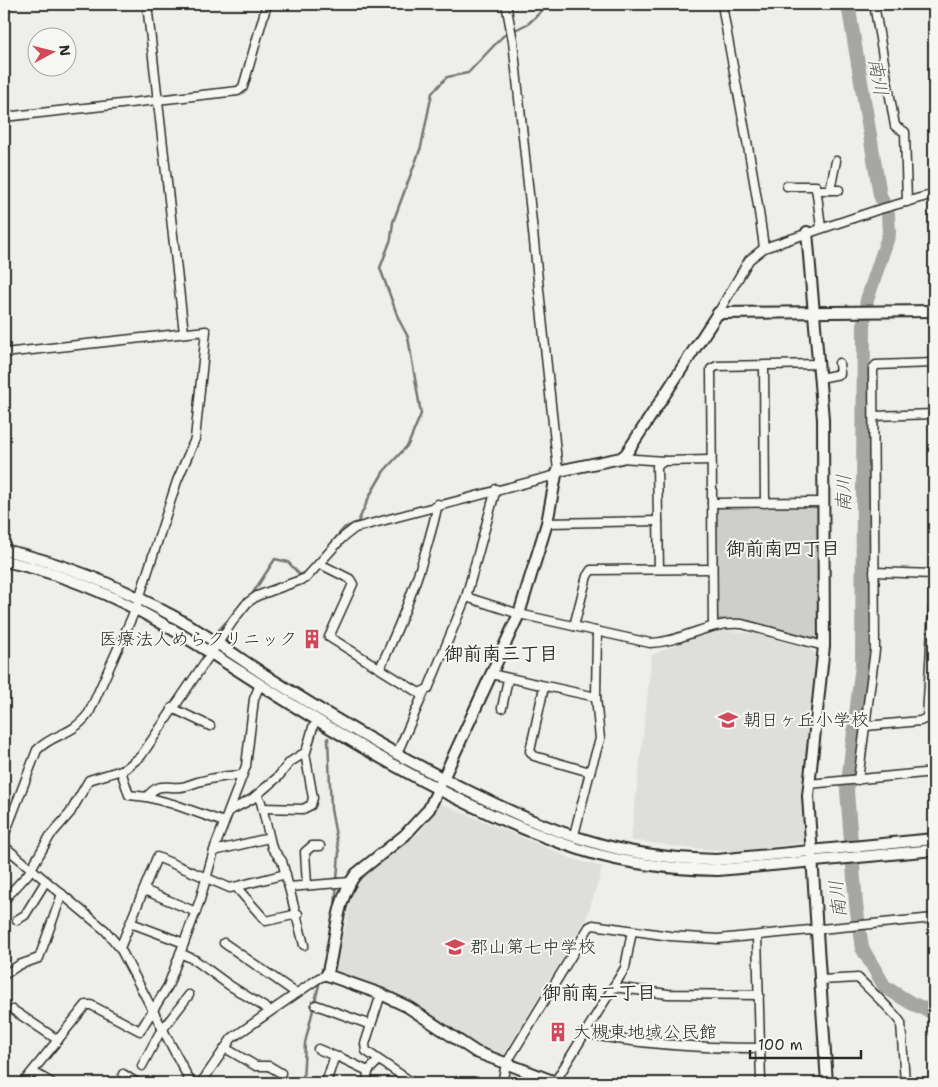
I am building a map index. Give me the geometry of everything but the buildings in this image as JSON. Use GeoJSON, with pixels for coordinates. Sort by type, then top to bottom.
{"type":"FeatureCollection","features":[{"type":"Feature","properties":{"kind":"street"},"geometry":{"type":"LineString","coordinates":[[147,4],[184,333]]}},
{"type":"Feature","properties":{"kind":"street"},"geometry":{"type":"LineString","coordinates":[[4,117],[240,90],[243,87],[267,4]]}},
{"type":"Feature","properties":{"kind":"street"},"geometry":{"type":"LineString","coordinates":[[327,975],[343,902],[350,882],[356,874],[417,824],[428,809],[519,614],[548,523],[557,473],[512,41],[506,4]]}},
{"type":"Feature","properties":{"kind":"street"},"geometry":{"type":"LineString","coordinates":[[722,4],[734,78],[742,107],[764,248]]}},
{"type":"Feature","properties":{"kind":"street"},"geometry":{"type":"LineString","coordinates":[[874,4],[895,126],[905,132],[904,203]]}},
{"type":"Feature","properties":{"kind":"street"},"geometry":{"type":"LineString","coordinates":[[830,190],[836,161]]}},
{"type":"Feature","properties":{"kind":"street"},"geometry":{"type":"LineString","coordinates":[[787,186],[816,186],[820,228]]}},
{"type":"Feature","properties":{"kind":"street"},"geometry":{"type":"LineString","coordinates":[[816,190],[839,190]]}},
{"type":"Feature","properties":{"kind":"street"},"geometry":{"type":"LineString","coordinates":[[621,458],[718,313],[749,260],[764,248],[807,232],[934,194]]}},
{"type":"Feature","properties":{"kind":"street"},"geometry":{"type":"LineString","coordinates":[[807,232],[823,419],[824,646],[809,784],[816,931],[828,1083]]}},
{"type":"Feature","properties":{"kind":"street"},"geometry":{"type":"LineString","coordinates":[[718,313],[934,311]]}},
{"type":"Feature","properties":{"kind":"street"},"geometry":{"type":"LineString","coordinates":[[4,353],[206,331],[196,439],[177,481],[138,603],[89,713],[80,725],[44,743],[37,750],[4,836]]}},
{"type":"Feature","properties":{"kind":"street"},"geometry":{"type":"LineString","coordinates":[[820,378],[840,374],[839,363]]}},
{"type":"Feature","properties":{"kind":"street"},"geometry":{"type":"LineString","coordinates":[[858,780],[875,650],[874,366],[934,363]]}},
{"type":"Feature","properties":{"kind":"street"},"geometry":{"type":"LineString","coordinates":[[713,625],[711,369],[717,366],[818,364]]}},
{"type":"Feature","properties":{"kind":"street"},"geometry":{"type":"LineString","coordinates":[[764,366],[765,503]]}},
{"type":"Feature","properties":{"kind":"street"},"geometry":{"type":"LineString","coordinates":[[874,416],[934,414]]}},
{"type":"Feature","properties":{"kind":"street"},"geometry":{"type":"LineString","coordinates":[[4,900],[31,870],[50,836],[70,814],[89,780],[121,771],[141,756],[235,618],[251,600],[306,578],[351,530],[438,504],[621,458],[664,461],[711,460]]}},
{"type":"Feature","properties":{"kind":"street"},"geometry":{"type":"LineString","coordinates":[[659,568],[657,466],[664,461]]}},
{"type":"Feature","properties":{"kind":"street"},"geometry":{"type":"LineString","coordinates":[[399,749],[424,692],[432,681],[466,597],[496,490]]}},
{"type":"Feature","properties":{"kind":"street"},"geometry":{"type":"LineString","coordinates":[[712,504],[823,502]]}},
{"type":"Feature","properties":{"kind":"street"},"geometry":{"type":"LineString","coordinates":[[380,668],[402,622],[425,559],[438,504]]}},
{"type":"Feature","properties":{"kind":"street"},"geometry":{"type":"LineString","coordinates":[[548,523],[658,521]]}},
{"type":"Feature","properties":{"kind":"street"},"geometry":{"type":"LineString","coordinates":[[4,550],[79,572],[138,603]]}},
{"type":"Feature","properties":{"kind":"street"},"geometry":{"type":"LineString","coordinates":[[4,561],[76,581],[170,614],[260,684],[337,732],[441,783]]}},
{"type":"Feature","properties":{"kind":"street"},"geometry":{"type":"LineString","coordinates":[[320,564],[350,579],[353,584],[329,637],[419,692],[424,692]]}},
{"type":"Feature","properties":{"kind":"street"},"geometry":{"type":"LineString","coordinates":[[574,626],[587,576],[591,570],[712,569]]}},
{"type":"Feature","properties":{"kind":"street"},"geometry":{"type":"LineString","coordinates":[[874,572],[934,574]]}},
{"type":"Feature","properties":{"kind":"street"},"geometry":{"type":"LineString","coordinates":[[866,726],[930,719],[934,591]]}},
{"type":"Feature","properties":{"kind":"street"},"geometry":{"type":"LineString","coordinates":[[466,597],[519,614],[656,643],[672,640],[713,625],[742,624],[824,646]]}},
{"type":"Feature","properties":{"kind":"street"},"geometry":{"type":"LineString","coordinates":[[575,831],[600,739],[596,697],[597,631]]}},
{"type":"Feature","properties":{"kind":"street"},"geometry":{"type":"LineString","coordinates":[[214,649],[441,783],[520,826],[585,851],[626,861],[683,869],[718,870],[812,857],[842,849],[934,839]]}},
{"type":"Feature","properties":{"kind":"street"},"geometry":{"type":"LineString","coordinates":[[491,674],[596,697]]}},
{"type":"Feature","properties":{"kind":"street"},"geometry":{"type":"LineString","coordinates":[[502,708],[508,679]]}},
{"type":"Feature","properties":{"kind":"street"},"geometry":{"type":"LineString","coordinates":[[24,1083],[86,1005],[91,1005],[138,1032],[143,1030],[168,986],[196,912],[224,822],[246,766],[248,733],[254,699],[260,684]]}},
{"type":"Feature","properties":{"kind":"street"},"geometry":{"type":"LineString","coordinates":[[544,687],[530,751],[534,756],[590,772]]}},
{"type":"Feature","properties":{"kind":"street"},"geometry":{"type":"LineString","coordinates":[[172,708],[210,726]]}},
{"type":"Feature","properties":{"kind":"street"},"geometry":{"type":"LineString","coordinates":[[262,808],[303,809],[311,805],[313,798],[305,753],[312,727]]}},
{"type":"Feature","properties":{"kind":"street"},"geometry":{"type":"LineString","coordinates":[[229,811],[257,794],[278,777],[290,762],[305,753]]}},
{"type":"Feature","properties":{"kind":"street"},"geometry":{"type":"LineString","coordinates":[[121,771],[129,795],[147,797],[224,822]]}},
{"type":"Feature","properties":{"kind":"street"},"geometry":{"type":"LineString","coordinates":[[809,784],[934,772]]}},
{"type":"Feature","properties":{"kind":"street"},"geometry":{"type":"LineString","coordinates":[[147,797],[151,791],[161,786],[183,786],[219,776],[242,775]]}},
{"type":"Feature","properties":{"kind":"street"},"geometry":{"type":"LineString","coordinates":[[257,794],[272,848],[282,861],[298,914],[304,945]]}},
{"type":"Feature","properties":{"kind":"street"},"geometry":{"type":"LineString","coordinates":[[214,851],[269,838]]}},
{"type":"Feature","properties":{"kind":"street"},"geometry":{"type":"LineString","coordinates":[[4,846],[105,930],[120,948],[192,1083]]}},
{"type":"Feature","properties":{"kind":"street"},"geometry":{"type":"LineString","coordinates":[[307,885],[305,852],[312,846],[320,846]]}},
{"type":"Feature","properties":{"kind":"street"},"geometry":{"type":"LineString","coordinates":[[812,857],[838,859],[934,850]]}},
{"type":"Feature","properties":{"kind":"street"},"geometry":{"type":"LineString","coordinates":[[120,948],[157,857],[230,888],[237,888],[286,874]]}},
{"type":"Feature","properties":{"kind":"street"},"geometry":{"type":"LineString","coordinates":[[17,920],[25,915],[46,881]]}},
{"type":"Feature","properties":{"kind":"street"},"geometry":{"type":"LineString","coordinates":[[289,887],[350,882]]}},
{"type":"Feature","properties":{"kind":"street"},"geometry":{"type":"LineString","coordinates":[[237,888],[266,921],[298,914]]}},
{"type":"Feature","properties":{"kind":"street"},"geometry":{"type":"LineString","coordinates":[[144,890],[196,912]]}},
{"type":"Feature","properties":{"kind":"street"},"geometry":{"type":"LineString","coordinates":[[4,975],[19,966],[40,958],[62,894]]}},
{"type":"Feature","properties":{"kind":"street"},"geometry":{"type":"LineString","coordinates":[[502,1083],[506,1064],[589,927],[596,925],[632,931],[718,939],[847,928],[934,918]]}},
{"type":"Feature","properties":{"kind":"street"},"geometry":{"type":"LineString","coordinates":[[131,923],[184,943]]}},
{"type":"Feature","properties":{"kind":"street"},"geometry":{"type":"LineString","coordinates":[[201,1083],[224,1048],[236,1034],[319,978],[327,975],[381,994],[408,1007],[476,1052],[556,1083],[626,965],[632,931]]}},
{"type":"Feature","properties":{"kind":"street"},"geometry":{"type":"LineString","coordinates":[[757,936],[761,1083]]}},
{"type":"Feature","properties":{"kind":"street"},"geometry":{"type":"LineString","coordinates":[[224,943],[296,993]]}},
{"type":"Feature","properties":{"kind":"street"},"geometry":{"type":"LineString","coordinates":[[180,953],[195,960],[228,985],[270,1010]]}},
{"type":"Feature","properties":{"kind":"street"},"geometry":{"type":"LineString","coordinates":[[821,980],[858,978],[900,1019],[904,1083]]}},
{"type":"Feature","properties":{"kind":"street"},"geometry":{"type":"LineString","coordinates":[[613,987],[668,994],[759,996]]}},
{"type":"Feature","properties":{"kind":"street"},"geometry":{"type":"LineString","coordinates":[[381,994],[365,1049],[378,1062],[411,1083]]}},
{"type":"Feature","properties":{"kind":"street"},"geometry":{"type":"LineString","coordinates":[[142,1066],[164,1028],[189,995]]}},
{"type":"Feature","properties":{"kind":"street"},"geometry":{"type":"LineString","coordinates":[[316,1005],[371,1025]]}},
{"type":"Feature","properties":{"kind":"street"},"geometry":{"type":"LineString","coordinates":[[13,1010],[58,1040]]}},
{"type":"Feature","properties":{"kind":"street"},"geometry":{"type":"LineString","coordinates":[[584,1033],[637,1043],[670,1046],[759,1048]]}},
{"type":"Feature","properties":{"kind":"street"},"geometry":{"type":"LineString","coordinates":[[224,1048],[256,1066],[269,1066],[281,1072]]}},
{"type":"Feature","properties":{"kind":"street"},"geometry":{"type":"LineString","coordinates":[[318,1049],[368,1070]]}},
{"type":"Feature","properties":{"kind":"street"},"geometry":{"type":"LineString","coordinates":[[326,1083],[332,1059],[337,1057]]}},
{"type":"Feature","properties":{"kind":"street"},"geometry":{"type":"LineString","coordinates":[[367,1083],[368,1070],[378,1062]]}},
{"type":"Feature","properties":{"kind":"street"},"geometry":{"type":"LineString","coordinates":[[33,1072],[52,1083]]}},
{"type":"Feature","properties":{"kind":"street"},"geometry":{"type":"LineString","coordinates":[[123,1074],[137,1083]]}},
{"type":"Feature","properties":{"kind":"shaded area"},"geometry":{"type":"Polygon","coordinates":[[[720,507],[820,507],[819,639],[750,621],[720,619],[717,617],[716,509],[720,507]]]}},
{"type":"Feature","properties":{"kind":"shaded area","name":"朝日ヶ丘小学校"},"geometry":{"type":"Polygon","coordinates":[[[721,630],[757,634],[810,649],[818,656],[803,784],[806,840],[803,843],[737,851],[687,848],[631,840],[652,655],[687,640],[721,630]]]}},
{"type":"Feature","properties":{"kind":"shaded area","name":"郡山第七中学校"},"geometry":{"type":"Polygon","coordinates":[[[440,803],[573,859],[603,867],[586,919],[504,1055],[500,1056],[476,1046],[416,1006],[374,985],[335,972],[334,969],[346,925],[350,901],[357,884],[362,877],[420,832],[440,803]]]}},
{"type":"Feature","properties":{"kind":"waterway"},"geometry":{"type":"LineString","coordinates":[[325,551],[344,528],[358,522],[370,495],[384,471],[408,445],[421,414],[408,337],[399,320],[380,268],[391,239],[393,222],[421,147],[432,93],[447,77],[468,73],[503,36],[529,23],[549,4]]}},
{"type":"Feature","properties":{"kind":"waterway","name":"南川"},"geometry":{"type":"LineString","coordinates":[[848,4],[880,195],[888,214],[889,234],[867,300],[864,322],[862,664],[847,791],[856,904],[862,948],[885,987],[911,1003],[934,1013]]}},
{"type":"Feature","properties":{"kind":"waterway"},"geometry":{"type":"LineString","coordinates":[[251,596],[275,559],[288,562],[300,575],[307,572]]}},
{"type":"Feature","properties":{"kind":"waterway"},"geometry":{"type":"LineString","coordinates":[[238,609],[216,633],[255,663]]}},
{"type":"Feature","properties":{"kind":"waterway"},"geometry":{"type":"LineString","coordinates":[[328,738],[331,809],[339,852],[335,908]]}},
{"type":"Feature","properties":{"kind":"waterway"},"geometry":{"type":"LineString","coordinates":[[303,1083],[305,1043],[329,943]]}},
{"type":"Feature","properties":{"kind":"place","name":"医療法人めらクリニック"},"geometry":{"type":"Point","coordinates":[312,639]}},
{"type":"Feature","properties":{"kind":"place","name":"朝日ヶ丘小学校"},"geometry":{"type":"Point","coordinates":[728,720]}},
{"type":"Feature","properties":{"kind":"place","name":"郡山第七中学校"},"geometry":{"type":"Point","coordinates":[455,947]}},
{"type":"Feature","properties":{"kind":"place","name":"大槻東地域公民館"},"geometry":{"type":"Point","coordinates":[558,1032]}},
{"type":"Feature","properties":{"kind":"district","name":"御前南四丁目"},"geometry":{"type":"Point","coordinates":[783,548]}},
{"type":"Feature","properties":{"kind":"district","name":"御前南三丁目"},"geometry":{"type":"Point","coordinates":[501,653]}},
{"type":"Feature","properties":{"kind":"district","name":"御前南二丁目"},"geometry":{"type":"Point","coordinates":[599,992]}}]}
